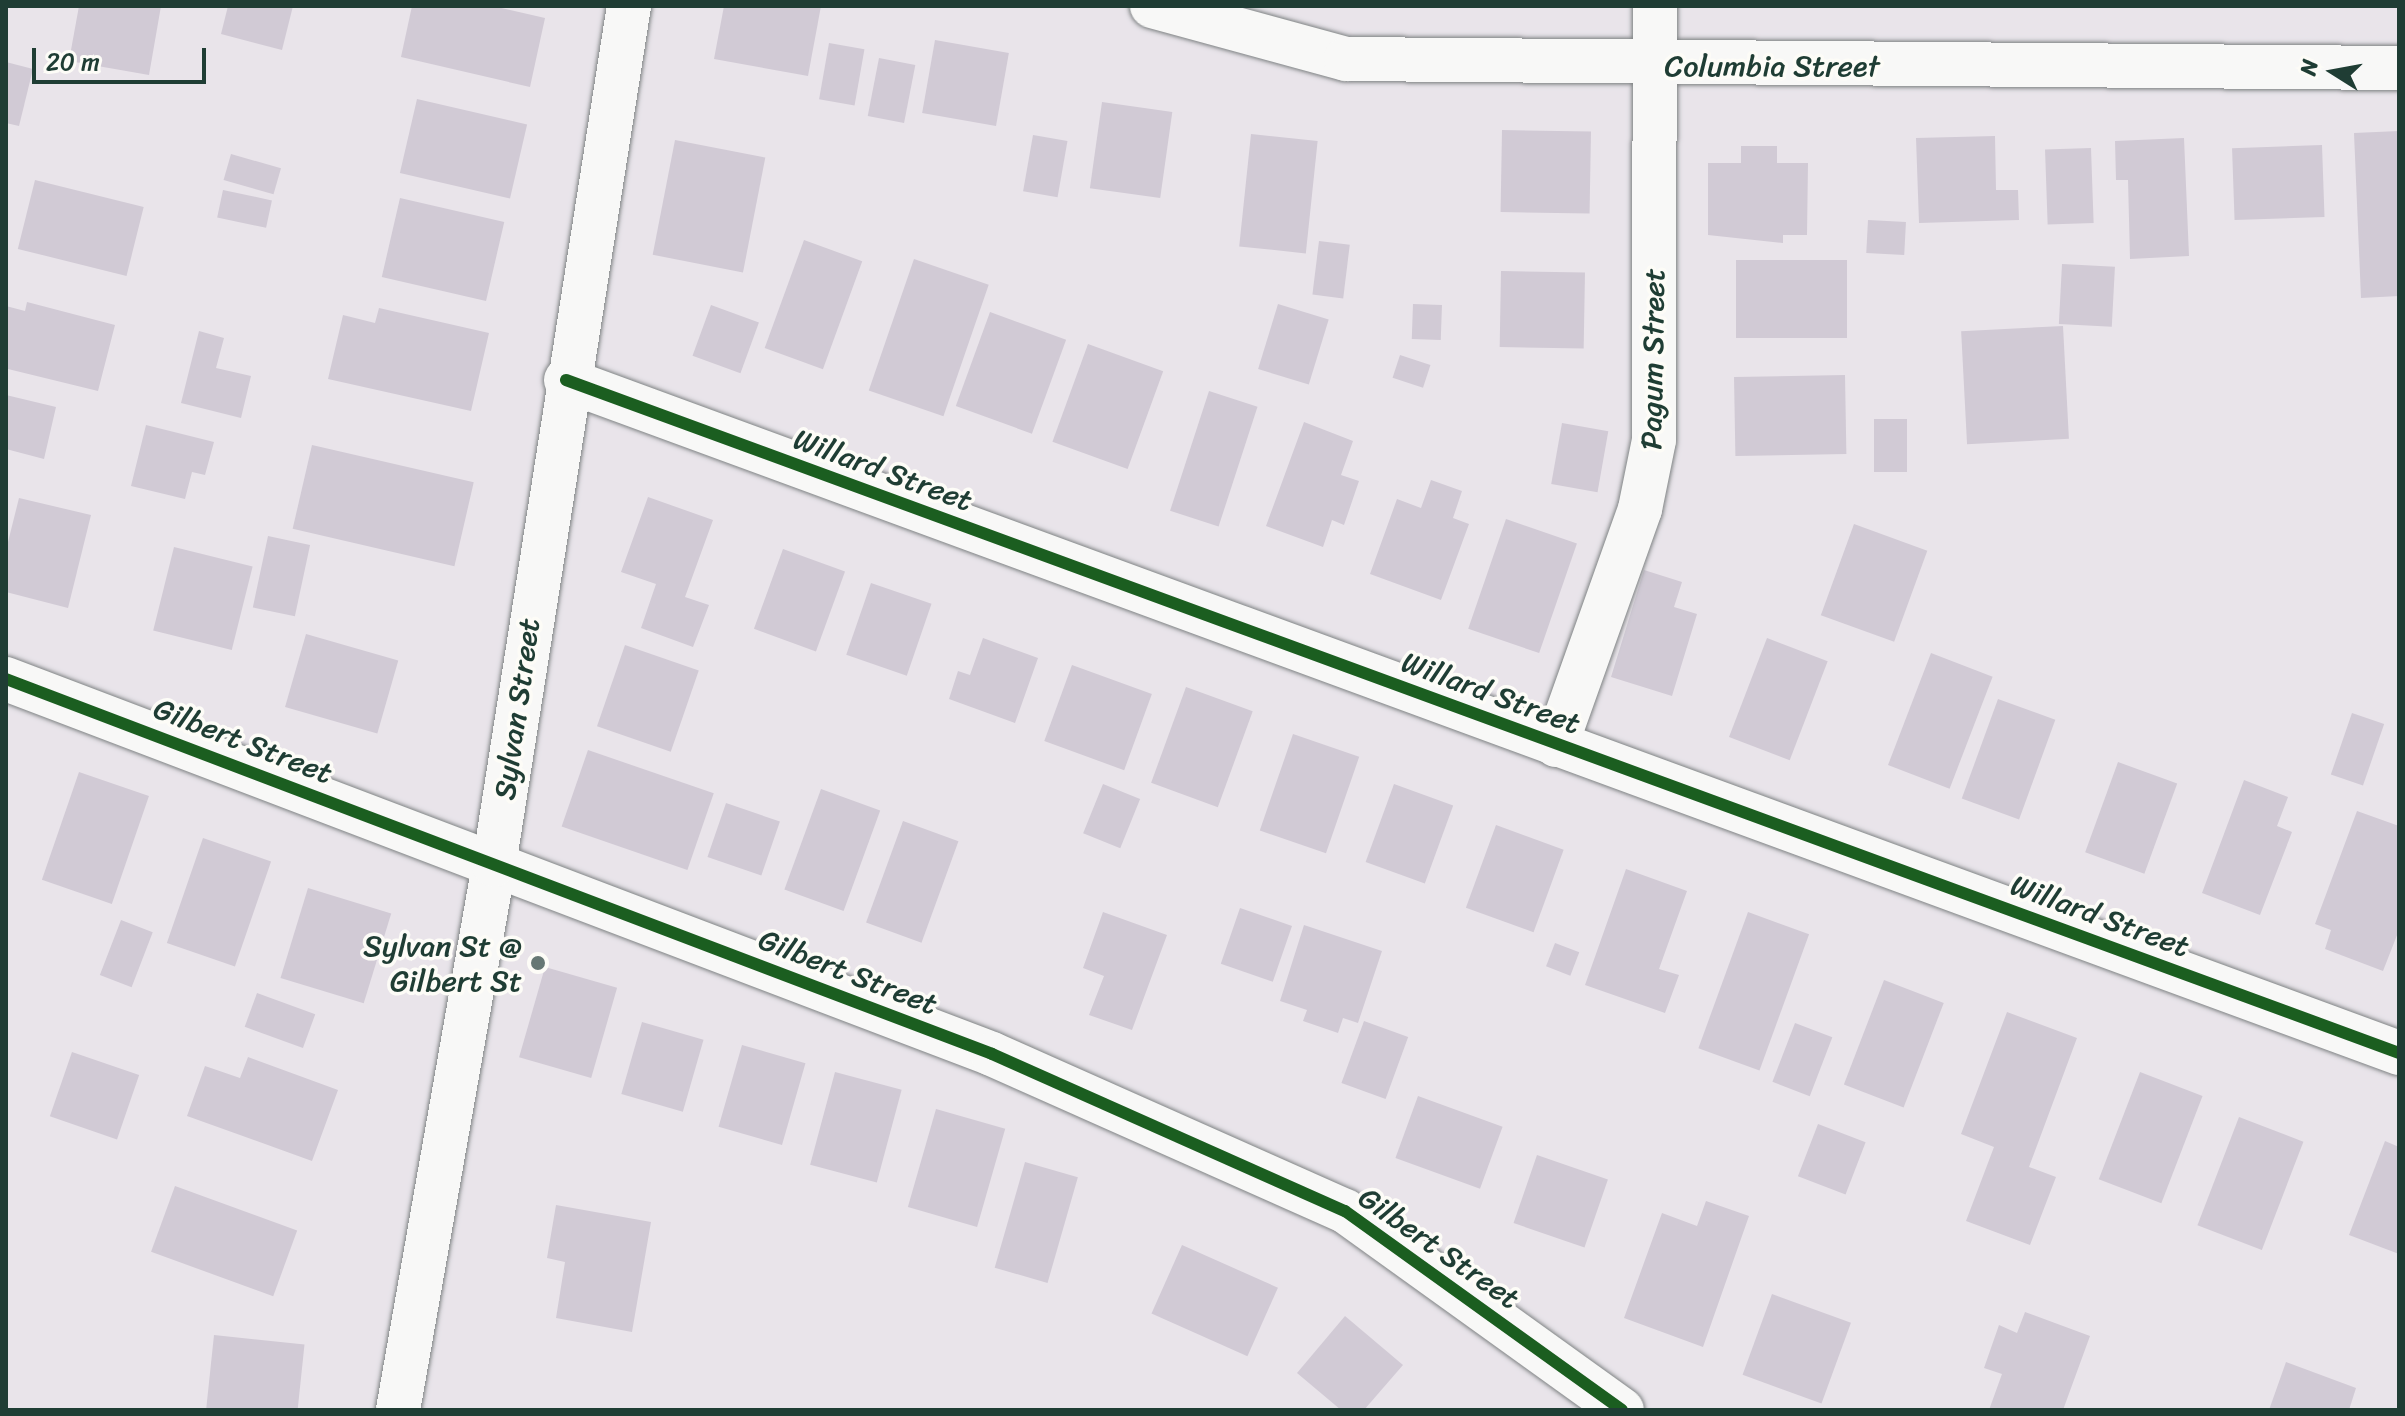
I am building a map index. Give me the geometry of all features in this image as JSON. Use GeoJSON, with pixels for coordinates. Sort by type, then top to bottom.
{"type":"FeatureCollection","features":[{"type":"Feature","properties":{"kind":"street","name":"Sylvan Street"},"geometry":{"type":"LineString","coordinates":[[398,1410],[494,865],[566,380],[629,6]]}},
{"type":"Feature","properties":{"kind":"street","name":"Columbia Street"},"geometry":{"type":"LineString","coordinates":[[1152,6],[1346,59],[1655,66],[2399,68]]}},
{"type":"Feature","properties":{"kind":"street","name":"Pagum Street"},"geometry":{"type":"LineString","coordinates":[[1556,745],[1650,474],[1655,6]]}},
{"type":"Feature","properties":{"kind":"street","name":"Willard Street"},"geometry":{"type":"LineString","coordinates":[[566,380],[2399,1053]]}},
{"type":"Feature","properties":{"kind":"street","name":"Gilbert Street"},"geometry":{"type":"LineString","coordinates":[[6,679],[992,1054],[1345,1211],[1622,1410]]}},
{"type":"Feature","properties":{"kind":"building"},"geometry":{"type":"Polygon","coordinates":[[[79,6],[161,6],[149,75],[69,61],[79,6]]]}},
{"type":"Feature","properties":{"kind":"building"},"geometry":{"type":"Polygon","coordinates":[[[228,6],[293,6],[282,50],[221,34],[228,6]]]}},
{"type":"Feature","properties":{"kind":"building"},"geometry":{"type":"Polygon","coordinates":[[[412,6],[493,6],[545,18],[530,87],[401,57],[412,6]]]}},
{"type":"Feature","properties":{"kind":"building"},"geometry":{"type":"Polygon","coordinates":[[[724,6],[821,6],[808,76],[714,59],[724,6]]]}},
{"type":"Feature","properties":{"kind":"building"},"geometry":{"type":"Polygon","coordinates":[[[935,40],[1009,53],[996,126],[922,113],[935,40]]]}},
{"type":"Feature","properties":{"kind":"building"},"geometry":{"type":"Polygon","coordinates":[[[829,43],[864,49],[855,105],[819,99],[829,43]]]}},
{"type":"Feature","properties":{"kind":"building"},"geometry":{"type":"Polygon","coordinates":[[[879,58],[915,65],[904,123],[868,116],[879,58]]]}},
{"type":"Feature","properties":{"kind":"building"},"geometry":{"type":"Polygon","coordinates":[[[6,62],[33,69],[19,126],[6,123],[6,62]]]}},
{"type":"Feature","properties":{"kind":"building"},"geometry":{"type":"Polygon","coordinates":[[[417,99],[527,124],[510,198],[400,173],[417,99]]]}},
{"type":"Feature","properties":{"kind":"building"},"geometry":{"type":"Polygon","coordinates":[[[1102,102],[1172,112],[1160,198],[1090,188],[1102,102]]]}},
{"type":"Feature","properties":{"kind":"building"},"geometry":{"type":"Polygon","coordinates":[[[1502,130],[1591,132],[1590,214],[1501,212],[1502,130]]]}},
{"type":"Feature","properties":{"kind":"building"},"geometry":{"type":"Polygon","coordinates":[[[2399,131],[2399,296],[2361,298],[2354,133],[2399,131]]]}},
{"type":"Feature","properties":{"kind":"building"},"geometry":{"type":"Polygon","coordinates":[[[1251,134],[1318,141],[1306,253],[1239,246],[1251,134]]]}},
{"type":"Feature","properties":{"kind":"building"},"geometry":{"type":"Polygon","coordinates":[[[1033,135],[1067,141],[1058,197],[1023,191],[1033,135]]]}},
{"type":"Feature","properties":{"kind":"building"},"geometry":{"type":"Polygon","coordinates":[[[1995,136],[1996,190],[2018,190],[2019,220],[1919,223],[1916,138],[1995,136]]]}},
{"type":"Feature","properties":{"kind":"building"},"geometry":{"type":"Polygon","coordinates":[[[2184,138],[2189,256],[2130,259],[2128,180],[2116,180],[2115,141],[2184,138]]]}},
{"type":"Feature","properties":{"kind":"building"},"geometry":{"type":"Polygon","coordinates":[[[675,140],[765,158],[743,272],[653,255],[675,140]]]}},
{"type":"Feature","properties":{"kind":"building"},"geometry":{"type":"Polygon","coordinates":[[[2322,145],[2325,217],[2235,220],[2232,148],[2322,145]]]}},
{"type":"Feature","properties":{"kind":"building"},"geometry":{"type":"Polygon","coordinates":[[[1741,146],[1777,146],[1777,163],[1808,163],[1807,235],[1783,235],[1783,243],[1708,235],[1708,163],[1741,163],[1741,146]]]}},
{"type":"Feature","properties":{"kind":"building"},"geometry":{"type":"Polygon","coordinates":[[[2091,148],[2094,223],[2048,225],[2045,150],[2091,148]]]}},
{"type":"Feature","properties":{"kind":"building"},"geometry":{"type":"Polygon","coordinates":[[[231,154],[281,168],[274,194],[224,180],[231,154]]]}},
{"type":"Feature","properties":{"kind":"building"},"geometry":{"type":"Polygon","coordinates":[[[35,180],[144,207],[126,276],[18,249],[35,180]]]}},
{"type":"Feature","properties":{"kind":"building"},"geometry":{"type":"Polygon","coordinates":[[[223,190],[272,200],[266,228],[217,217],[223,190]]]}},
{"type":"Feature","properties":{"kind":"building"},"geometry":{"type":"Polygon","coordinates":[[[400,198],[504,222],[486,301],[382,277],[400,198]]]}},
{"type":"Feature","properties":{"kind":"building"},"geometry":{"type":"Polygon","coordinates":[[[1868,220],[1906,222],[1904,255],[1866,253],[1868,220]]]}},
{"type":"Feature","properties":{"kind":"building"},"geometry":{"type":"Polygon","coordinates":[[[804,240],[862,261],[823,369],[765,348],[804,240]]]}},
{"type":"Feature","properties":{"kind":"building"},"geometry":{"type":"Polygon","coordinates":[[[1319,241],[1350,245],[1343,298],[1312,295],[1319,241]]]}},
{"type":"Feature","properties":{"kind":"building"},"geometry":{"type":"Polygon","coordinates":[[[914,259],[989,285],[943,416],[869,390],[914,259]]]}},
{"type":"Feature","properties":{"kind":"building"},"geometry":{"type":"Polygon","coordinates":[[[1736,260],[1847,260],[1847,338],[1736,338],[1736,260]]]}},
{"type":"Feature","properties":{"kind":"building"},"geometry":{"type":"Polygon","coordinates":[[[2062,264],[2115,267],[2112,327],[2059,324],[2062,264]]]}},
{"type":"Feature","properties":{"kind":"building"},"geometry":{"type":"Polygon","coordinates":[[[1501,271],[1585,272],[1584,348],[1500,347],[1501,271]]]}},
{"type":"Feature","properties":{"kind":"building"},"geometry":{"type":"Polygon","coordinates":[[[27,302],[115,325],[98,391],[8,369],[6,306],[25,311],[27,302]]]}},
{"type":"Feature","properties":{"kind":"building"},"geometry":{"type":"Polygon","coordinates":[[[1278,304],[1329,319],[1309,385],[1258,369],[1278,304]]]}},
{"type":"Feature","properties":{"kind":"building"},"geometry":{"type":"Polygon","coordinates":[[[1413,304],[1442,305],[1441,340],[1412,339],[1413,304]]]}},
{"type":"Feature","properties":{"kind":"building"},"geometry":{"type":"Polygon","coordinates":[[[711,305],[759,322],[740,373],[693,356],[711,305]]]}},
{"type":"Feature","properties":{"kind":"building"},"geometry":{"type":"Polygon","coordinates":[[[379,308],[489,333],[471,411],[328,379],[343,315],[375,323],[379,308]]]}},
{"type":"Feature","properties":{"kind":"building"},"geometry":{"type":"Polygon","coordinates":[[[990,312],[1066,340],[1032,434],[956,406],[990,312]]]}},
{"type":"Feature","properties":{"kind":"building"},"geometry":{"type":"Polygon","coordinates":[[[2063,326],[2069,439],[1967,444],[1961,331],[2063,326]]]}},
{"type":"Feature","properties":{"kind":"building"},"geometry":{"type":"Polygon","coordinates":[[[199,331],[224,338],[216,368],[251,376],[241,418],[181,403],[199,331]]]}},
{"type":"Feature","properties":{"kind":"building"},"geometry":{"type":"Polygon","coordinates":[[[1088,344],[1163,371],[1128,469],[1052,442],[1088,344]]]}},
{"type":"Feature","properties":{"kind":"building"},"geometry":{"type":"Polygon","coordinates":[[[1400,355],[1430,365],[1423,388],[1393,378],[1400,355]]]}},
{"type":"Feature","properties":{"kind":"building"},"geometry":{"type":"Polygon","coordinates":[[[1845,375],[1846,454],[1735,456],[1734,377],[1845,375]]]}},
{"type":"Feature","properties":{"kind":"building"},"geometry":{"type":"Polygon","coordinates":[[[1209,391],[1258,407],[1219,527],[1170,511],[1209,391]]]}},
{"type":"Feature","properties":{"kind":"building"},"geometry":{"type":"Polygon","coordinates":[[[6,395],[56,407],[44,459],[6,449],[6,395]]]}},
{"type":"Feature","properties":{"kind":"building"},"geometry":{"type":"Polygon","coordinates":[[[1874,419],[1907,419],[1907,472],[1874,472],[1874,419]]]}},
{"type":"Feature","properties":{"kind":"building"},"geometry":{"type":"Polygon","coordinates":[[[1304,422],[1353,441],[1341,475],[1359,481],[1344,525],[1332,520],[1323,547],[1266,526],[1304,422]]]}},
{"type":"Feature","properties":{"kind":"building"},"geometry":{"type":"Polygon","coordinates":[[[1562,423],[1608,431],[1598,492],[1551,484],[1562,423]]]}},
{"type":"Feature","properties":{"kind":"building"},"geometry":{"type":"Polygon","coordinates":[[[146,425],[214,442],[205,475],[192,472],[185,499],[131,486],[146,425]]]}},
{"type":"Feature","properties":{"kind":"building"},"geometry":{"type":"Polygon","coordinates":[[[312,445],[474,482],[454,566],[293,529],[312,445]]]}},
{"type":"Feature","properties":{"kind":"building"},"geometry":{"type":"Polygon","coordinates":[[[1431,480],[1462,491],[1453,518],[1469,524],[1441,600],[1370,574],[1397,499],[1421,508],[1431,480]]]}},
{"type":"Feature","properties":{"kind":"building"},"geometry":{"type":"Polygon","coordinates":[[[648,497],[713,520],[685,597],[709,605],[693,647],[641,628],[656,584],[621,572],[648,497]]]}},
{"type":"Feature","properties":{"kind":"building"},"geometry":{"type":"Polygon","coordinates":[[[19,498],[91,515],[68,608],[6,592],[6,550],[19,498]]]}},
{"type":"Feature","properties":{"kind":"building"},"geometry":{"type":"Polygon","coordinates":[[[1506,519],[1577,543],[1539,653],[1468,629],[1506,519]]]}},
{"type":"Feature","properties":{"kind":"building"},"geometry":{"type":"Polygon","coordinates":[[[1854,524],[1927,551],[1894,642],[1821,615],[1854,524]]]}},
{"type":"Feature","properties":{"kind":"building"},"geometry":{"type":"Polygon","coordinates":[[[268,536],[310,545],[295,616],[253,607],[268,536]]]}},
{"type":"Feature","properties":{"kind":"building"},"geometry":{"type":"Polygon","coordinates":[[[174,547],[253,567],[232,650],[153,630],[174,547]]]}},
{"type":"Feature","properties":{"kind":"building"},"geometry":{"type":"Polygon","coordinates":[[[783,549],[845,572],[816,651],[754,629],[783,549]]]}},
{"type":"Feature","properties":{"kind":"building"},"geometry":{"type":"Polygon","coordinates":[[[1644,570],[1682,582],[1674,607],[1697,614],[1672,696],[1611,677],[1644,570]]]}},
{"type":"Feature","properties":{"kind":"building"},"geometry":{"type":"Polygon","coordinates":[[[871,583],[932,604],[907,676],[846,655],[871,583]]]}},
{"type":"Feature","properties":{"kind":"building"},"geometry":{"type":"Polygon","coordinates":[[[306,634],[398,660],[377,734],[285,707],[306,634]]]}},
{"type":"Feature","properties":{"kind":"building"},"geometry":{"type":"Polygon","coordinates":[[[983,638],[1038,658],[1015,723],[949,699],[958,671],[970,675],[983,638]]]}},
{"type":"Feature","properties":{"kind":"building"},"geometry":{"type":"Polygon","coordinates":[[[1767,638],[1828,661],[1790,760],[1729,737],[1767,638]]]}},
{"type":"Feature","properties":{"kind":"building"},"geometry":{"type":"Polygon","coordinates":[[[625,645],[699,670],[671,752],[597,726],[625,645]]]}},
{"type":"Feature","properties":{"kind":"building"},"geometry":{"type":"Polygon","coordinates":[[[1931,653],[1993,677],[1950,789],[1888,765],[1931,653]]]}},
{"type":"Feature","properties":{"kind":"building"},"geometry":{"type":"Polygon","coordinates":[[[1072,665],[1152,694],[1124,770],[1044,741],[1072,665]]]}},
{"type":"Feature","properties":{"kind":"building"},"geometry":{"type":"Polygon","coordinates":[[[1186,687],[1253,711],[1218,807],[1151,783],[1186,687]]]}},
{"type":"Feature","properties":{"kind":"building"},"geometry":{"type":"Polygon","coordinates":[[[1998,699],[2055,720],[2019,819],[1962,799],[1998,699]]]}},
{"type":"Feature","properties":{"kind":"building"},"geometry":{"type":"Polygon","coordinates":[[[2352,713],[2384,724],[2363,786],[2331,774],[2352,713]]]}},
{"type":"Feature","properties":{"kind":"building"},"geometry":{"type":"Polygon","coordinates":[[[1293,734],[1359,757],[1326,853],[1260,830],[1293,734]]]}},
{"type":"Feature","properties":{"kind":"building"},"geometry":{"type":"Polygon","coordinates":[[[588,750],[714,793],[687,870],[562,827],[588,750]]]}},
{"type":"Feature","properties":{"kind":"building"},"geometry":{"type":"Polygon","coordinates":[[[2118,762],[2177,784],[2144,874],[2085,852],[2118,762]]]}},
{"type":"Feature","properties":{"kind":"building"},"geometry":{"type":"Polygon","coordinates":[[[79,772],[149,796],[112,904],[42,880],[79,772]]]}},
{"type":"Feature","properties":{"kind":"building"},"geometry":{"type":"Polygon","coordinates":[[[2244,780],[2288,797],[2277,826],[2292,832],[2260,915],[2202,893],[2244,780]]]}},
{"type":"Feature","properties":{"kind":"building"},"geometry":{"type":"Polygon","coordinates":[[[1103,784],[1140,799],[1120,848],[1083,833],[1103,784]]]}},
{"type":"Feature","properties":{"kind":"building"},"geometry":{"type":"Polygon","coordinates":[[[1394,784],[1453,806],[1425,884],[1366,862],[1394,784]]]}},
{"type":"Feature","properties":{"kind":"building"},"geometry":{"type":"Polygon","coordinates":[[[821,789],[880,811],[844,911],[784,890],[821,789]]]}},
{"type":"Feature","properties":{"kind":"building"},"geometry":{"type":"Polygon","coordinates":[[[726,803],[780,822],[761,875],[707,857],[726,803]]]}},
{"type":"Feature","properties":{"kind":"building"},"geometry":{"type":"Polygon","coordinates":[[[2357,811],[2399,826],[2399,930],[2383,971],[2325,949],[2331,930],[2315,924],[2357,811]]]}},
{"type":"Feature","properties":{"kind":"building"},"geometry":{"type":"Polygon","coordinates":[[[903,821],[958,841],[922,943],[866,922],[903,821]]]}},
{"type":"Feature","properties":{"kind":"building"},"geometry":{"type":"Polygon","coordinates":[[[1496,825],[1564,850],[1534,932],[1466,908],[1496,825]]]}},
{"type":"Feature","properties":{"kind":"building"},"geometry":{"type":"Polygon","coordinates":[[[203,838],[271,861],[235,966],[167,943],[203,838]]]}},
{"type":"Feature","properties":{"kind":"building"},"geometry":{"type":"Polygon","coordinates":[[[1626,869],[1687,891],[1659,969],[1679,975],[1665,1013],[1585,985],[1626,869]]]}},
{"type":"Feature","properties":{"kind":"building"},"geometry":{"type":"Polygon","coordinates":[[[308,888],[391,913],[364,1003],[281,978],[308,888]]]}},
{"type":"Feature","properties":{"kind":"building"},"geometry":{"type":"Polygon","coordinates":[[[1240,908],[1292,926],[1273,982],[1221,964],[1240,908]]]}},
{"type":"Feature","properties":{"kind":"building"},"geometry":{"type":"Polygon","coordinates":[[[1103,912],[1167,935],[1132,1030],[1089,1015],[1104,976],[1083,968],[1103,912]]]}},
{"type":"Feature","properties":{"kind":"building"},"geometry":{"type":"Polygon","coordinates":[[[1748,912],[1809,934],[1759,1070],[1698,1048],[1748,912]]]}},
{"type":"Feature","properties":{"kind":"building"},"geometry":{"type":"Polygon","coordinates":[[[121,920],[153,932],[132,987],[100,975],[121,920]]]}},
{"type":"Feature","properties":{"kind":"building"},"geometry":{"type":"Polygon","coordinates":[[[1304,925],[1382,951],[1358,1023],[1343,1018],[1338,1033],[1303,1021],[1307,1010],[1280,1001],[1304,925]]]}},
{"type":"Feature","properties":{"kind":"building"},"geometry":{"type":"Polygon","coordinates":[[[1555,943],[1579,952],[1570,976],[1546,966],[1555,943]]]}},
{"type":"Feature","properties":{"kind":"building"},"geometry":{"type":"Polygon","coordinates":[[[545,967],[617,988],[591,1078],[519,1057],[545,967]]]}},
{"type":"Feature","properties":{"kind":"building"},"geometry":{"type":"Polygon","coordinates":[[[1884,980],[1944,1003],[1904,1107],[1844,1085],[1884,980]]]}},
{"type":"Feature","properties":{"kind":"building"},"geometry":{"type":"Polygon","coordinates":[[[257,993],[315,1014],[303,1048],[245,1027],[257,993]]]}},
{"type":"Feature","properties":{"kind":"building"},"geometry":{"type":"Polygon","coordinates":[[[2007,1012],[2077,1038],[2029,1167],[2056,1177],[2030,1245],[1966,1221],[1994,1147],[1961,1134],[2007,1012]]]}},
{"type":"Feature","properties":{"kind":"building"},"geometry":{"type":"Polygon","coordinates":[[[1364,1021],[1408,1037],[1386,1099],[1341,1083],[1364,1021]]]}},
{"type":"Feature","properties":{"kind":"building"},"geometry":{"type":"Polygon","coordinates":[[[642,1022],[704,1040],[683,1112],[621,1094],[642,1022]]]}},
{"type":"Feature","properties":{"kind":"building"},"geometry":{"type":"Polygon","coordinates":[[[1795,1023],[1832,1037],[1810,1096],[1772,1082],[1795,1023]]]}},
{"type":"Feature","properties":{"kind":"building"},"geometry":{"type":"Polygon","coordinates":[[[742,1045],[805,1063],[782,1145],[719,1127],[742,1045]]]}},
{"type":"Feature","properties":{"kind":"building"},"geometry":{"type":"Polygon","coordinates":[[[72,1052],[139,1075],[117,1139],[50,1116],[72,1052]]]}},
{"type":"Feature","properties":{"kind":"building"},"geometry":{"type":"Polygon","coordinates":[[[248,1057],[338,1090],[312,1161],[187,1116],[205,1066],[240,1078],[248,1057]]]}},
{"type":"Feature","properties":{"kind":"building"},"geometry":{"type":"Polygon","coordinates":[[[835,1072],[902,1090],[877,1183],[810,1165],[835,1072]]]}},
{"type":"Feature","properties":{"kind":"building"},"geometry":{"type":"Polygon","coordinates":[[[2140,1072],[2203,1096],[2161,1203],[2099,1179],[2140,1072]]]}},
{"type":"Feature","properties":{"kind":"building"},"geometry":{"type":"Polygon","coordinates":[[[1418,1096],[1503,1127],[1480,1189],[1395,1158],[1418,1096]]]}},
{"type":"Feature","properties":{"kind":"building"},"geometry":{"type":"Polygon","coordinates":[[[936,1109],[1005,1129],[977,1227],[908,1207],[936,1109]]]}},
{"type":"Feature","properties":{"kind":"building"},"geometry":{"type":"Polygon","coordinates":[[[2239,1117],[2303,1142],[2262,1250],[2197,1225],[2239,1117]]]}},
{"type":"Feature","properties":{"kind":"building"},"geometry":{"type":"Polygon","coordinates":[[[1818,1124],[1866,1142],[1846,1195],[1798,1176],[1818,1124]]]}},
{"type":"Feature","properties":{"kind":"building"},"geometry":{"type":"Polygon","coordinates":[[[2385,1141],[2399,1147],[2399,1254],[2349,1235],[2385,1141]]]}},
{"type":"Feature","properties":{"kind":"building"},"geometry":{"type":"Polygon","coordinates":[[[1537,1155],[1608,1179],[1584,1247],[1514,1223],[1537,1155]]]}},
{"type":"Feature","properties":{"kind":"building"},"geometry":{"type":"Polygon","coordinates":[[[1025,1162],[1078,1177],[1048,1283],[995,1268],[1025,1162]]]}},
{"type":"Feature","properties":{"kind":"building"},"geometry":{"type":"Polygon","coordinates":[[[175,1186],[297,1230],[273,1296],[151,1252],[175,1186]]]}},
{"type":"Feature","properties":{"kind":"building"},"geometry":{"type":"Polygon","coordinates":[[[1706,1201],[1749,1216],[1703,1347],[1624,1318],[1662,1213],[1697,1226],[1706,1201]]]}},
{"type":"Feature","properties":{"kind":"building"},"geometry":{"type":"Polygon","coordinates":[[[556,1205],[651,1222],[632,1332],[556,1318],[565,1262],[547,1258],[556,1205]]]}},
{"type":"Feature","properties":{"kind":"building"},"geometry":{"type":"Polygon","coordinates":[[[1182,1245],[1278,1288],[1247,1356],[1151,1314],[1182,1245]]]}},
{"type":"Feature","properties":{"kind":"building"},"geometry":{"type":"Polygon","coordinates":[[[1772,1294],[1851,1323],[1822,1404],[1743,1375],[1772,1294]]]}},
{"type":"Feature","properties":{"kind":"building"},"geometry":{"type":"Polygon","coordinates":[[[2025,1312],[2090,1336],[2063,1410],[1989,1410],[2002,1374],[1984,1368],[1999,1325],[2017,1333],[2025,1312]]]}},
{"type":"Feature","properties":{"kind":"building"},"geometry":{"type":"Polygon","coordinates":[[[1345,1316],[1403,1365],[1364,1410],[1341,1410],[1297,1373],[1345,1316]]]}},
{"type":"Feature","properties":{"kind":"building"},"geometry":{"type":"Polygon","coordinates":[[[214,1335],[305,1345],[298,1410],[206,1409],[214,1335]]]}},
{"type":"Feature","properties":{"kind":"building"},"geometry":{"type":"Polygon","coordinates":[[[2286,1362],[2356,1388],[2349,1410],[2269,1410],[2286,1362]]]}},
{"type":"Feature","properties":{"kind":"cycle path"},"geometry":{"type":"LineString","coordinates":[[566,380],[2399,1053]]}},
{"type":"Feature","properties":{"kind":"cycle path"},"geometry":{"type":"LineString","coordinates":[[6,679],[992,1054],[1345,1211],[1622,1410]]}},
{"type":"Feature","properties":{"kind":"place","name":"Sylvan St @ Gilbert St"},"geometry":{"type":"Point","coordinates":[538,963]}}]}
